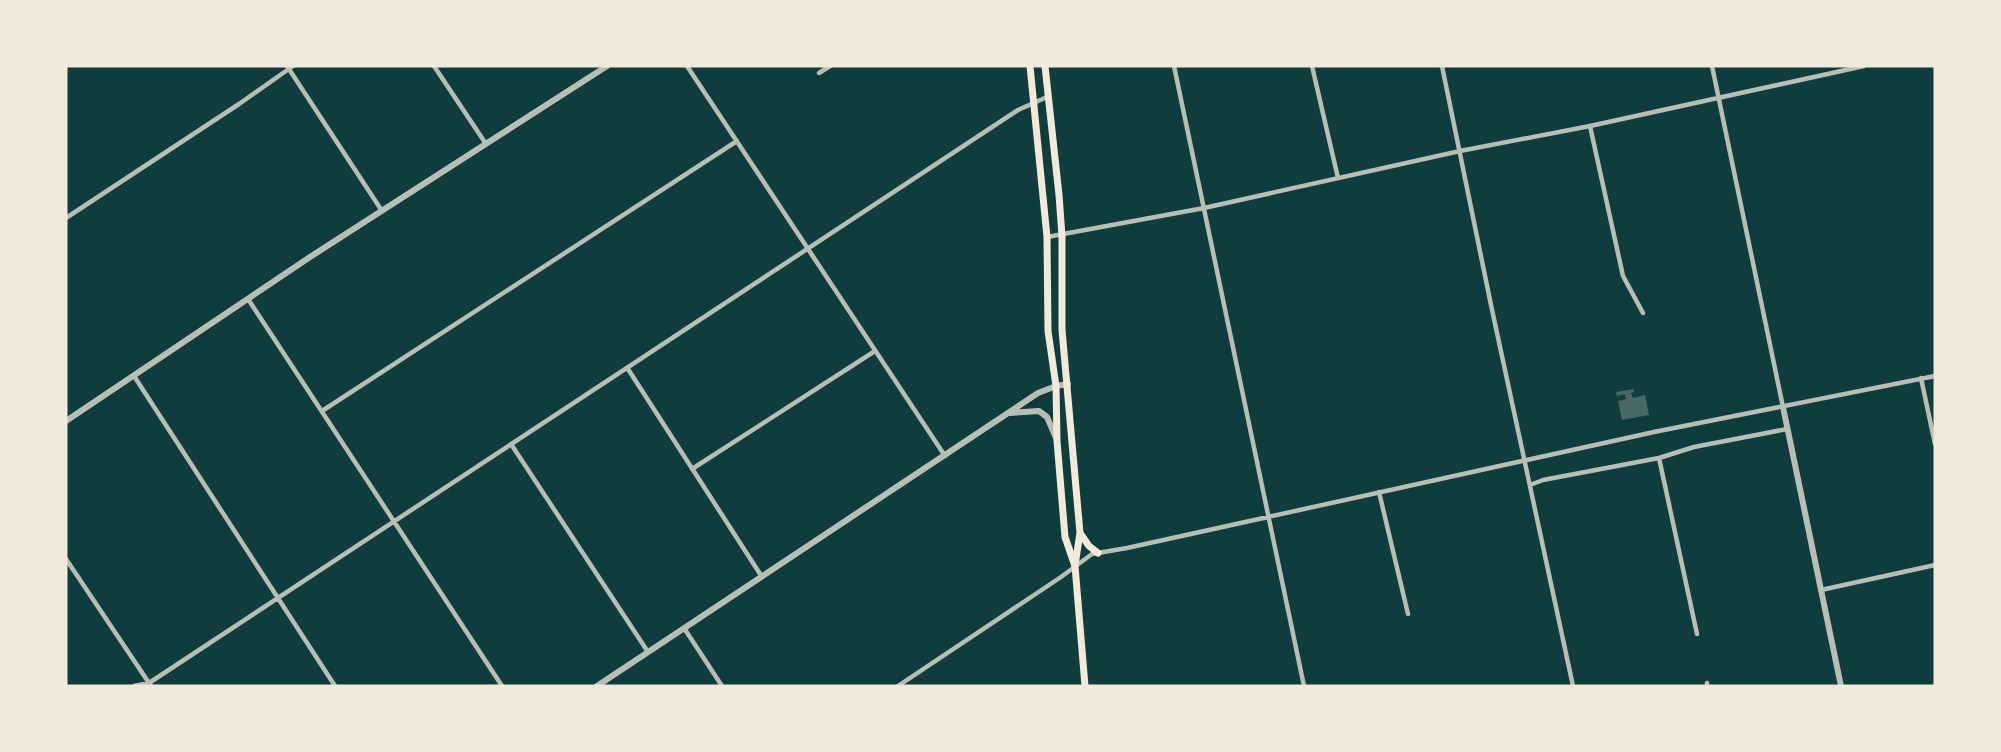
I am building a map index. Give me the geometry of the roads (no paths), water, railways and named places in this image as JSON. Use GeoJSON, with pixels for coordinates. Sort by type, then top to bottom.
{"type":"FeatureCollection","features":[{"type":"Feature","properties":{"kind":"main road"},"geometry":{"type":"LineString","coordinates":[[1030,66],[1047,237],[1048,331],[1056,386],[1056,441],[1065,537],[1075,566]]}},
{"type":"Feature","properties":{"kind":"main road"},"geometry":{"type":"LineString","coordinates":[[1045,66],[1062,236],[1061,300],[1080,533],[1075,566],[1085,686]]}},
{"type":"Feature","properties":{"kind":"main road"},"geometry":{"type":"LineString","coordinates":[[1047,301],[1061,300]]}},
{"type":"Feature","properties":{"kind":"main road"},"geometry":{"type":"LineString","coordinates":[[1080,533],[1087,544],[1098,553]]}},
{"type":"Feature","properties":{"kind":"street"},"geometry":{"type":"LineString","coordinates":[[434,66],[486,144]]}},
{"type":"Feature","properties":{"kind":"street"},"geometry":{"type":"LineString","coordinates":[[66,421],[248,299],[607,66]]}},
{"type":"Feature","properties":{"kind":"street"},"geometry":{"type":"LineString","coordinates":[[687,66],[945,456]]}},
{"type":"Feature","properties":{"kind":"street"},"geometry":{"type":"LineString","coordinates":[[819,73],[830,66]]}},
{"type":"Feature","properties":{"kind":"street"},"geometry":{"type":"LineString","coordinates":[[1174,66],[1304,686]]}},
{"type":"Feature","properties":{"kind":"street"},"geometry":{"type":"LineString","coordinates":[[1312,66],[1338,178]]}},
{"type":"Feature","properties":{"kind":"street"},"geometry":{"type":"LineString","coordinates":[[1442,66],[1573,686]]}},
{"type":"Feature","properties":{"kind":"street"},"geometry":{"type":"LineString","coordinates":[[1712,66],[1842,686]]}},
{"type":"Feature","properties":{"kind":"street"},"geometry":{"type":"LineString","coordinates":[[1047,237],[1204,208],[1460,151],[1590,126],[1864,66]]}},
{"type":"Feature","properties":{"kind":"street"},"geometry":{"type":"LineString","coordinates":[[66,218],[238,104],[289,67],[382,212]]}},
{"type":"Feature","properties":{"kind":"street"},"geometry":{"type":"LineString","coordinates":[[134,686],[150,684],[277,597],[628,369],[1018,111],[1047,97]]}},
{"type":"Feature","properties":{"kind":"street"},"geometry":{"type":"LineString","coordinates":[[1590,126],[1623,276],[1643,313]]}},
{"type":"Feature","properties":{"kind":"street"},"geometry":{"type":"LineString","coordinates":[[322,411],[737,141]]}},
{"type":"Feature","properties":{"kind":"street"},"geometry":{"type":"LineString","coordinates":[[248,299],[502,686]]}},
{"type":"Feature","properties":{"kind":"street"},"geometry":{"type":"LineString","coordinates":[[692,469],[875,351]]}},
{"type":"Feature","properties":{"kind":"street"},"geometry":{"type":"LineString","coordinates":[[628,369],[762,577]]}},
{"type":"Feature","properties":{"kind":"street"},"geometry":{"type":"LineString","coordinates":[[134,376],[335,686]]}},
{"type":"Feature","properties":{"kind":"street"},"geometry":{"type":"LineString","coordinates":[[898,686],[1056,581],[1092,554],[1525,462],[1654,432],[1935,376]]}},
{"type":"Feature","properties":{"kind":"street"},"geometry":{"type":"LineString","coordinates":[[1921,378],[1935,444]]}},
{"type":"Feature","properties":{"kind":"street"},"geometry":{"type":"LineString","coordinates":[[597,686],[1038,393],[1068,384]]}},
{"type":"Feature","properties":{"kind":"street"},"geometry":{"type":"LineString","coordinates":[[1010,413],[1039,411],[1047,417],[1056,441]]}},
{"type":"Feature","properties":{"kind":"street"},"geometry":{"type":"LineString","coordinates":[[1530,485],[1543,480],[1659,458],[1694,447],[1787,429]]}},
{"type":"Feature","properties":{"kind":"street"},"geometry":{"type":"LineString","coordinates":[[511,444],[648,652]]}},
{"type":"Feature","properties":{"kind":"street"},"geometry":{"type":"LineString","coordinates":[[1659,458],[1697,634]]}},
{"type":"Feature","properties":{"kind":"street"},"geometry":{"type":"LineString","coordinates":[[1379,492],[1408,614]]}},
{"type":"Feature","properties":{"kind":"street"},"geometry":{"type":"LineString","coordinates":[[66,559],[150,684]]}},
{"type":"Feature","properties":{"kind":"street"},"geometry":{"type":"LineString","coordinates":[[1821,590],[1935,564]]}},
{"type":"Feature","properties":{"kind":"street"},"geometry":{"type":"LineString","coordinates":[[684,628],[722,686]]}}]}
